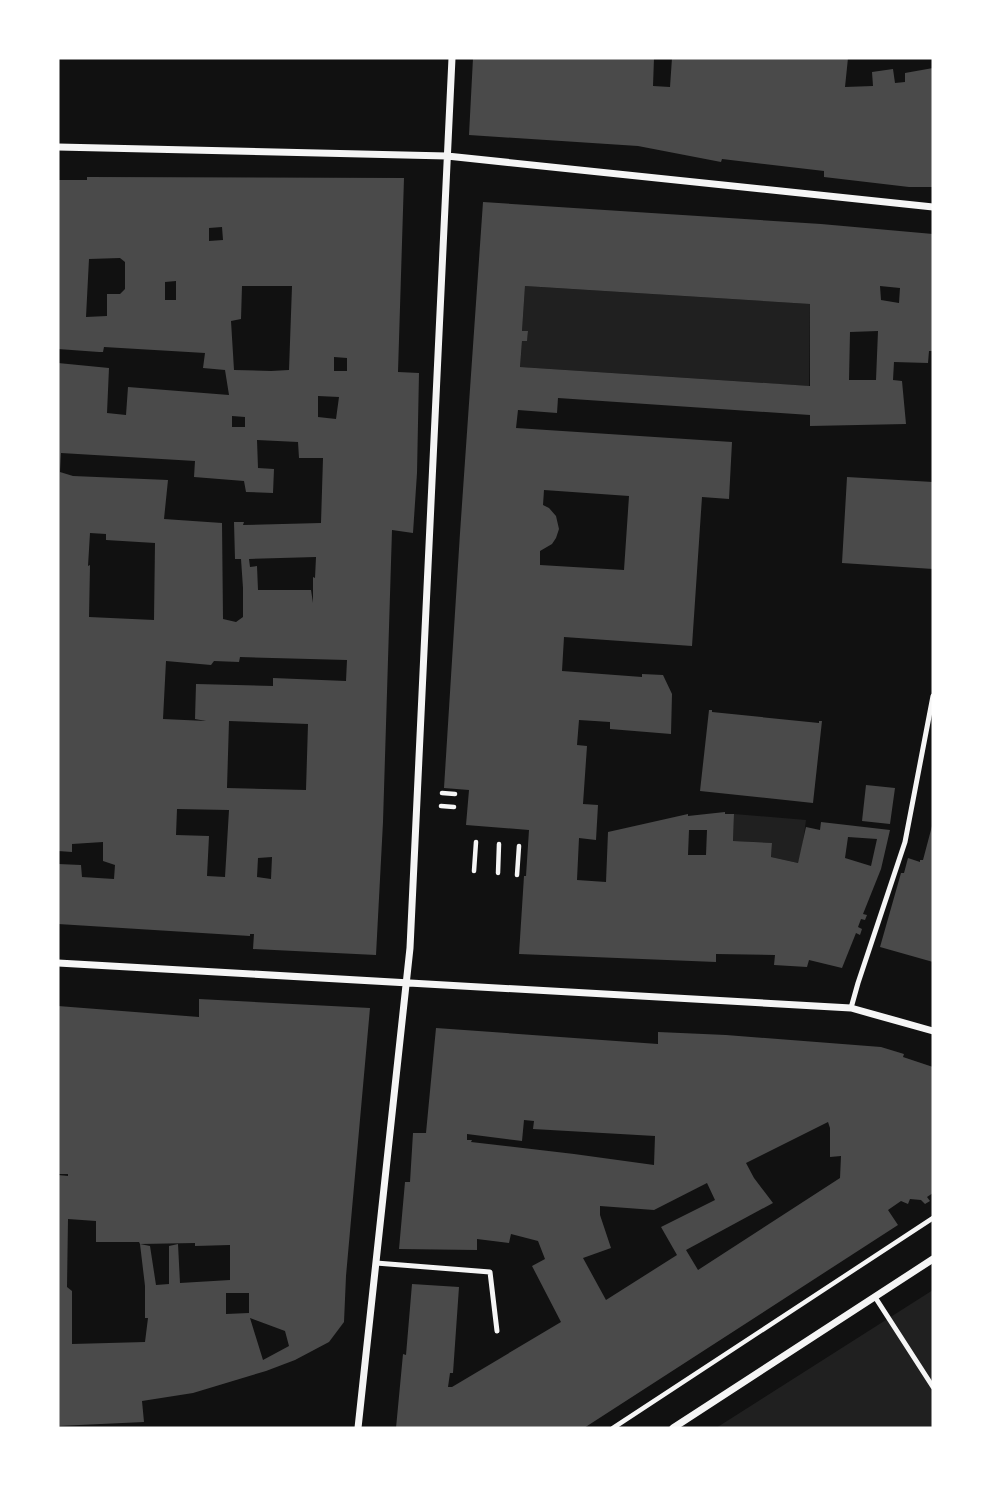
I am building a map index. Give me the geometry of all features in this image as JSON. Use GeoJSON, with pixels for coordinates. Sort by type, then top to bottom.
{"type":"FeatureCollection","features":[{"type":"Feature","properties":{"kind":"street"},"geometry":{"type":"LineString","coordinates":[[358,1428],[410,948],[452,58]]}},
{"type":"Feature","properties":{"kind":"street"},"geometry":{"type":"LineString","coordinates":[[58,147],[447,156],[933,207]]}},
{"type":"Feature","properties":{"kind":"street"},"geometry":{"type":"LineString","coordinates":[[58,963],[851,1008],[933,1031]]}},
{"type":"Feature","properties":{"kind":"street"},"geometry":{"type":"LineString","coordinates":[[673,1428],[933,1259]]}},
{"type":"Feature","properties":{"kind":"lane"},"geometry":{"type":"LineString","coordinates":[[851,1008],[905,842],[933,696]]}},
{"type":"Feature","properties":{"kind":"lane"},"geometry":{"type":"LineString","coordinates":[[376,1263],[489,1272],[497,1331]]}},
{"type":"Feature","properties":{"kind":"lane"},"geometry":{"type":"LineString","coordinates":[[874,1297],[933,1387]]}},
{"type":"Feature","properties":{"kind":"path"},"geometry":{"type":"LineString","coordinates":[[442,793],[455,794]]}},
{"type":"Feature","properties":{"kind":"path"},"geometry":{"type":"LineString","coordinates":[[441,806],[454,807]]}},
{"type":"Feature","properties":{"kind":"path"},"geometry":{"type":"LineString","coordinates":[[474,871],[476,842]]}},
{"type":"Feature","properties":{"kind":"path"},"geometry":{"type":"LineString","coordinates":[[498,873],[499,844]]}},
{"type":"Feature","properties":{"kind":"path"},"geometry":{"type":"LineString","coordinates":[[517,875],[519,846]]}},
{"type":"Feature","properties":{"kind":"path"},"geometry":{"type":"LineString","coordinates":[[613,1428],[933,1218]]}},
{"type":"Feature","properties":{"kind":"shaded area"},"geometry":{"type":"Polygon","coordinates":[[[525,286],[810,304],[809,386],[520,367],[522,341],[527,340],[528,332],[522,331],[525,286]]]}},
{"type":"Feature","properties":{"kind":"shaded area"},"geometry":{"type":"Polygon","coordinates":[[[734,814],[806,820],[798,863],[771,857],[772,843],[733,841],[734,814]]]}},
{"type":"Feature","properties":{"kind":"shaded area"},"geometry":{"type":"Polygon","coordinates":[[[933,1290],[933,1428],[716,1428],[933,1290]]]}},
{"type":"Feature","properties":{"kind":"building"},"geometry":{"type":"Polygon","coordinates":[[[473,58],[654,58],[653,86],[670,87],[672,58],[848,58],[845,87],[873,86],[872,72],[893,69],[895,83],[905,82],[905,73],[933,68],[933,187],[909,187],[824,177],[824,171],[722,159],[721,162],[638,146],[469,135],[473,58]]]}},
{"type":"Feature","properties":{"kind":"building"},"geometry":{"type":"Polygon","coordinates":[[[87,177],[404,178],[398,372],[419,373],[417,473],[413,533],[392,530],[376,955],[253,949],[254,934],[250,936],[58,924],[58,864],[81,865],[82,877],[114,879],[115,865],[103,861],[103,842],[72,844],[72,852],[58,851],[58,363],[109,368],[107,413],[126,415],[128,387],[229,395],[225,370],[203,368],[205,353],[104,347],[103,352],[58,349],[58,180],[87,180],[87,177]],[[222,227],[209,228],[209,241],[223,240],[222,227]],[[120,258],[89,259],[86,317],[107,316],[107,294],[120,294],[125,289],[125,262],[120,258]],[[176,281],[165,282],[165,300],[176,300],[176,281]],[[242,286],[241,319],[231,321],[234,370],[289,370],[292,286],[242,286]],[[334,357],[334,371],[347,371],[347,358],[334,357]],[[318,396],[318,417],[336,419],[339,397],[318,396]],[[232,416],[232,427],[245,427],[245,417],[232,416]],[[257,440],[258,468],[274,469],[273,493],[246,492],[244,481],[194,477],[195,461],[61,453],[60,472],[73,476],[168,480],[164,519],[222,523],[223,619],[236,622],[243,617],[243,588],[241,559],[235,559],[234,522],[244,522],[243,525],[321,523],[323,458],[299,458],[298,442],[257,440]],[[90,533],[89,617],[154,620],[155,543],[106,540],[106,534],[90,533]],[[316,557],[249,559],[250,567],[257,566],[258,590],[311,590],[313,603],[316,557]],[[240,657],[239,662],[214,661],[211,665],[166,661],[163,719],[206,721],[195,719],[196,684],[273,686],[273,678],[346,681],[347,660],[240,657]],[[229,721],[227,788],[306,790],[308,724],[229,721]],[[177,809],[176,835],[209,836],[207,876],[225,877],[229,810],[177,809]],[[272,857],[258,858],[257,877],[271,879],[272,857]]]}},
{"type":"Feature","properties":{"kind":"building"},"geometry":{"type":"Polygon","coordinates":[[[483,202],[933,234],[933,351],[929,351],[928,363],[894,362],[893,380],[902,381],[906,424],[810,426],[810,415],[558,398],[557,413],[518,410],[516,428],[732,442],[729,499],[702,497],[692,646],[564,637],[562,671],[642,677],[642,674],[663,675],[672,694],[671,734],[610,729],[610,722],[579,720],[577,745],[587,746],[583,804],[598,805],[596,840],[579,838],[577,880],[606,882],[608,832],[688,814],[734,814],[733,841],[772,843],[771,857],[798,863],[806,827],[820,830],[821,822],[890,830],[881,869],[863,914],[867,915],[865,920],[861,919],[858,927],[862,929],[860,935],[856,933],[842,968],[809,960],[807,967],[774,965],[775,955],[716,954],[716,962],[519,954],[529,830],[466,825],[469,790],[444,788],[483,202]],[[525,286],[522,331],[528,331],[527,341],[522,341],[520,367],[810,386],[810,304],[525,286]],[[880,286],[881,300],[899,303],[900,288],[880,286]],[[878,331],[850,332],[849,380],[876,380],[878,331]],[[544,490],[543,505],[556,516],[559,529],[552,544],[540,551],[540,565],[624,570],[629,496],[544,490]],[[689,830],[688,855],[706,855],[707,830],[689,830]],[[848,837],[845,858],[871,866],[877,839],[848,837]]]}},
{"type":"Feature","properties":{"kind":"building"},"geometry":{"type":"Polygon","coordinates":[[[847,477],[933,482],[933,569],[842,563],[847,477]]]}},
{"type":"Feature","properties":{"kind":"building"},"geometry":{"type":"Polygon","coordinates":[[[709,710],[819,723],[822,721],[813,803],[700,791],[709,710]]]}},
{"type":"Feature","properties":{"kind":"building"},"geometry":{"type":"Polygon","coordinates":[[[866,785],[895,788],[890,824],[862,821],[866,785]]]}},
{"type":"Feature","properties":{"kind":"building"},"geometry":{"type":"Polygon","coordinates":[[[932,826],[933,962],[880,947],[901,873],[904,873],[908,858],[920,862],[923,860],[932,826]]]}},
{"type":"Feature","properties":{"kind":"building"},"geometry":{"type":"Polygon","coordinates":[[[199,999],[370,1008],[344,1322],[329,1342],[295,1360],[193,1393],[142,1401],[144,1422],[58,1426],[58,1175],[68,1174],[58,1174],[58,1006],[199,1017],[199,999]],[[68,1219],[67,1287],[72,1291],[72,1344],[145,1342],[148,1318],[145,1318],[145,1286],[139,1242],[96,1242],[96,1221],[68,1219]],[[195,1243],[140,1244],[150,1246],[156,1285],[169,1284],[169,1246],[178,1244],[180,1283],[230,1280],[230,1245],[195,1246],[195,1243]],[[226,1293],[226,1314],[249,1313],[249,1293],[226,1293]],[[250,1318],[263,1360],[289,1346],[285,1331],[250,1318]]]}},
{"type":"Feature","properties":{"kind":"building"},"geometry":{"type":"Polygon","coordinates":[[[436,1028],[658,1044],[658,1032],[881,1047],[933,1067],[933,1193],[927,1197],[930,1201],[925,1204],[921,1200],[910,1199],[908,1204],[901,1201],[888,1210],[898,1225],[584,1428],[396,1428],[412,1284],[459,1287],[453,1373],[450,1373],[448,1387],[561,1322],[532,1266],[545,1259],[538,1241],[511,1234],[509,1243],[477,1239],[477,1250],[399,1249],[405,1182],[410,1182],[413,1133],[426,1133],[436,1028]],[[524,1120],[522,1141],[467,1134],[467,1140],[654,1165],[655,1136],[533,1129],[534,1121],[524,1120]],[[828,1122],[746,1163],[773,1203],[686,1250],[698,1270],[840,1178],[841,1156],[830,1157],[828,1122]],[[707,1183],[654,1210],[600,1206],[600,1215],[611,1248],[583,1258],[606,1300],[677,1255],[661,1227],[715,1200],[707,1183]]]}}]}
